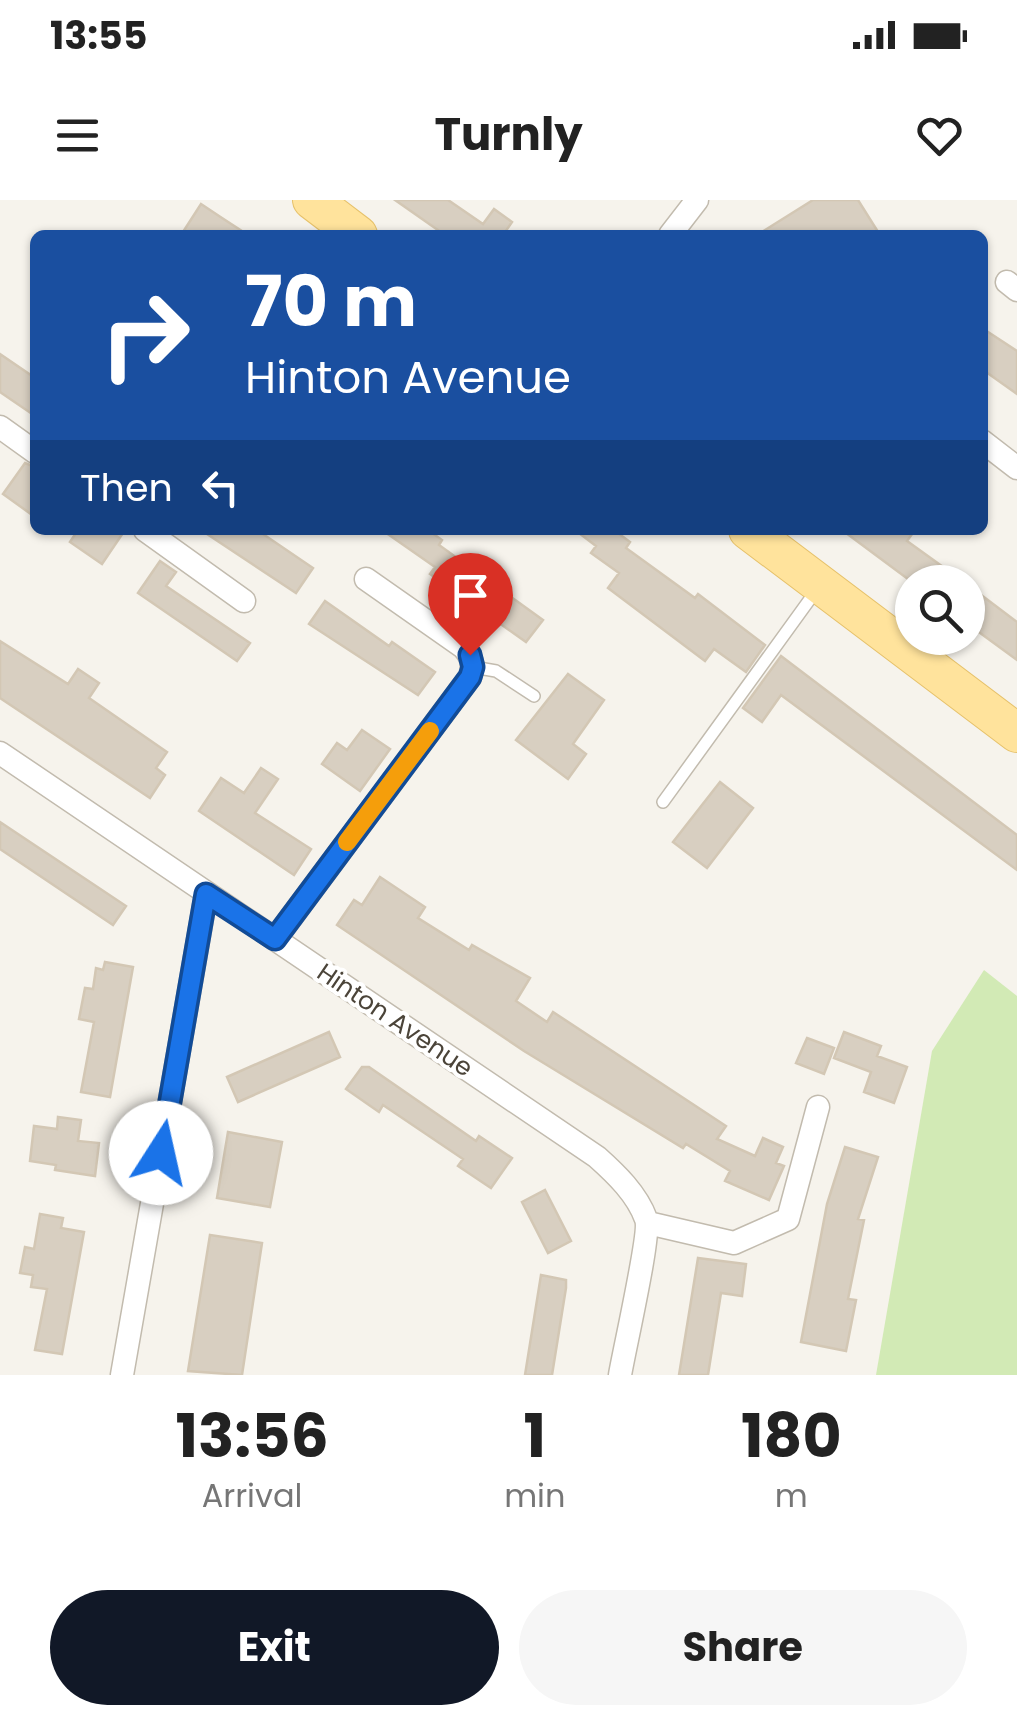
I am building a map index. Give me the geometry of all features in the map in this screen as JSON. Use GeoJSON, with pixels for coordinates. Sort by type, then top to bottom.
{"type":"FeatureCollection","features":[{"type":"Feature","properties":{"kind":"main road"},"geometry":{"type":"LineString","coordinates":[[312,200],[351,230]]}},
{"type":"Feature","properties":{"kind":"main road"},"geometry":{"type":"LineString","coordinates":[[755,535],[1017,732]]}},
{"type":"Feature","properties":{"kind":"street"},"geometry":{"type":"LineString","coordinates":[[674,230],[696,200]]}},
{"type":"Feature","properties":{"kind":"street"},"geometry":{"type":"LineString","coordinates":[[0,428],[30,449]]}},
{"type":"Feature","properties":{"kind":"street"},"geometry":{"type":"LineString","coordinates":[[988,446],[1017,468]]}},
{"type":"Feature","properties":{"kind":"street"},"geometry":{"type":"LineString","coordinates":[[151,535],[244,601]]}},
{"type":"Feature","properties":{"kind":"street"},"geometry":{"type":"LineString","coordinates":[[275,939],[470,677],[473,667],[463,646],[366,579]]}},
{"type":"Feature","properties":{"kind":"street","name":"Hinton Avenue"},"geometry":{"type":"LineString","coordinates":[[0,753],[597,1157],[633,1194],[648,1223]]}},
{"type":"Feature","properties":{"kind":"street"},"geometry":{"type":"LineString","coordinates":[[122,1375],[206,894]]}},
{"type":"Feature","properties":{"kind":"street"},"geometry":{"type":"LineString","coordinates":[[620,1375],[648,1223],[734,1244],[788,1219],[818,1107]]}},
{"type":"Feature","properties":{"kind":"lane"},"geometry":{"type":"LineString","coordinates":[[663,802],[820,584]]}},
{"type":"Feature","properties":{"kind":"lane"},"geometry":{"type":"LineString","coordinates":[[473,667],[496,671],[534,696]]}},
{"type":"Feature","properties":{"kind":"green space"},"geometry":{"type":"Polygon","coordinates":[[[984,970],[1017,996],[1017,1375],[876,1375],[932,1051],[984,970]]]}},
{"type":"Feature","properties":{"kind":"building"},"geometry":{"type":"Polygon","coordinates":[[[395,200],[448,200],[483,224],[494,209],[512,222],[506,230],[438,230],[395,200]]]}},
{"type":"Feature","properties":{"kind":"building"},"geometry":{"type":"Polygon","coordinates":[[[813,200],[858,200],[877,230],[765,230],[813,200]]]}},
{"type":"Feature","properties":{"kind":"building"},"geometry":{"type":"Polygon","coordinates":[[[201,204],[240,230],[184,230],[201,204]]]}},
{"type":"Feature","properties":{"kind":"building"},"geometry":{"type":"Polygon","coordinates":[[[988,332],[1017,351],[1017,394],[988,373],[988,332]]]}},
{"type":"Feature","properties":{"kind":"building"},"geometry":{"type":"Polygon","coordinates":[[[0,354],[30,375],[30,413],[0,392],[0,354]]]}},
{"type":"Feature","properties":{"kind":"building"},"geometry":{"type":"Polygon","coordinates":[[[25,463],[30,465],[30,513],[3,494],[25,463]]]}},
{"type":"Feature","properties":{"kind":"building"},"geometry":{"type":"Polygon","coordinates":[[[75,535],[122,535],[102,564],[70,542],[75,535]]]}},
{"type":"Feature","properties":{"kind":"building"},"geometry":{"type":"Polygon","coordinates":[[[209,535],[264,535],[313,568],[296,593],[209,535]]]}},
{"type":"Feature","properties":{"kind":"building"},"geometry":{"type":"Polygon","coordinates":[[[389,535],[435,535],[442,540],[439,545],[543,620],[526,642],[430,574],[435,567],[389,535]]]}},
{"type":"Feature","properties":{"kind":"building"},"geometry":{"type":"Polygon","coordinates":[[[582,535],[621,535],[630,542],[626,548],[695,598],[698,594],[765,645],[746,672],[714,649],[705,661],[608,588],[619,573],[591,553],[596,546],[582,535]]]}},
{"type":"Feature","properties":{"kind":"building"},"geometry":{"type":"Polygon","coordinates":[[[849,535],[911,535],[907,541],[940,565],[895,565],[895,569],[849,535]]]}},
{"type":"Feature","properties":{"kind":"building"},"geometry":{"type":"Polygon","coordinates":[[[160,561],[176,572],[166,586],[250,643],[237,661],[138,593],[160,561]]]}},
{"type":"Feature","properties":{"kind":"building"},"geometry":{"type":"Polygon","coordinates":[[[985,598],[1017,622],[1017,660],[985,636],[985,598]]]}},
{"type":"Feature","properties":{"kind":"building"},"geometry":{"type":"Polygon","coordinates":[[[325,601],[389,646],[392,642],[435,672],[418,695],[309,624],[325,601]]]}},
{"type":"Feature","properties":{"kind":"building"},"geometry":{"type":"Polygon","coordinates":[[[0,641],[68,684],[78,669],[99,683],[89,698],[167,752],[156,768],[165,775],[150,798],[0,698],[0,641]]]}},
{"type":"Feature","properties":{"kind":"building"},"geometry":{"type":"Polygon","coordinates":[[[781,656],[1017,835],[1017,870],[781,695],[762,722],[743,708],[781,656]]]}},
{"type":"Feature","properties":{"kind":"building"},"geometry":{"type":"Polygon","coordinates":[[[568,674],[604,700],[573,744],[586,754],[568,779],[516,740],[568,674]]]}},
{"type":"Feature","properties":{"kind":"building"},"geometry":{"type":"Polygon","coordinates":[[[362,730],[390,749],[360,791],[322,764],[337,743],[347,750],[362,730]]]}},
{"type":"Feature","properties":{"kind":"building"},"geometry":{"type":"Polygon","coordinates":[[[261,768],[278,779],[255,813],[311,849],[294,875],[199,811],[221,778],[244,793],[261,768]]]}},
{"type":"Feature","properties":{"kind":"building"},"geometry":{"type":"Polygon","coordinates":[[[720,782],[753,808],[707,868],[673,842],[720,782]]]}},
{"type":"Feature","properties":{"kind":"building"},"geometry":{"type":"Polygon","coordinates":[[[0,822],[126,906],[113,925],[0,849],[0,822]]]}},
{"type":"Feature","properties":{"kind":"building"},"geometry":{"type":"Polygon","coordinates":[[[380,877],[425,907],[418,918],[469,950],[472,945],[530,978],[516,1001],[547,1022],[553,1012],[726,1126],[717,1139],[755,1156],[763,1138],[783,1147],[776,1163],[784,1166],[769,1200],[725,1181],[730,1171],[686,1144],[683,1148],[524,1051],[337,925],[354,900],[362,905],[380,877]]]}},
{"type":"Feature","properties":{"kind":"building"},"geometry":{"type":"Polygon","coordinates":[[[105,962],[133,967],[110,1097],[81,1092],[94,1022],[79,1019],[85,988],[93,989],[96,968],[103,970],[105,962]]]}},
{"type":"Feature","properties":{"kind":"building"},"geometry":{"type":"Polygon","coordinates":[[[329,1032],[340,1057],[238,1102],[227,1077],[329,1032]]]}},
{"type":"Feature","properties":{"kind":"building"},"geometry":{"type":"Polygon","coordinates":[[[844,1032],[881,1046],[877,1056],[907,1067],[894,1103],[864,1092],[871,1072],[834,1058],[844,1032]]]}},
{"type":"Feature","properties":{"kind":"building"},"geometry":{"type":"Polygon","coordinates":[[[807,1038],[834,1048],[824,1074],[796,1063],[807,1038]]]}},
{"type":"Feature","properties":{"kind":"building"},"geometry":{"type":"Polygon","coordinates":[[[362,1067],[369,1067],[476,1141],[479,1136],[512,1158],[491,1188],[458,1166],[463,1159],[383,1105],[379,1112],[346,1089],[362,1067]]]}},
{"type":"Feature","properties":{"kind":"building"},"geometry":{"type":"Polygon","coordinates":[[[58,1117],[81,1120],[78,1141],[99,1143],[95,1176],[55,1170],[56,1165],[30,1161],[34,1126],[57,1129],[58,1117]]]}},
{"type":"Feature","properties":{"kind":"building"},"geometry":{"type":"Polygon","coordinates":[[[228,1132],[282,1142],[270,1207],[217,1198],[228,1132]]]}},
{"type":"Feature","properties":{"kind":"building"},"geometry":{"type":"Polygon","coordinates":[[[845,1147],[878,1157],[858,1219],[864,1220],[848,1299],[856,1300],[846,1351],[801,1342],[827,1204],[845,1147]]]}},
{"type":"Feature","properties":{"kind":"building"},"geometry":{"type":"Polygon","coordinates":[[[545,1190],[571,1241],[548,1253],[522,1202],[545,1190]]]}},
{"type":"Feature","properties":{"kind":"building"},"geometry":{"type":"Polygon","coordinates":[[[40,1214],[63,1218],[61,1228],[84,1232],[62,1354],[35,1350],[47,1289],[31,1287],[33,1275],[20,1273],[25,1247],[34,1249],[40,1214]]]}},
{"type":"Feature","properties":{"kind":"building"},"geometry":{"type":"Polygon","coordinates":[[[210,1235],[262,1243],[242,1375],[188,1371],[210,1235]]]}},
{"type":"Feature","properties":{"kind":"building"},"geometry":{"type":"Polygon","coordinates":[[[698,1258],[746,1264],[742,1296],[721,1293],[708,1375],[679,1375],[698,1258]]]}},
{"type":"Feature","properties":{"kind":"building"},"geometry":{"type":"Polygon","coordinates":[[[541,1275],[566,1280],[566,1288],[552,1375],[525,1375],[541,1275]]]}},
{"type":"Feature","properties":{"kind":"slow traffic"},"geometry":{"type":"LineString","coordinates":[[347,842],[430,731]]}},
{"type":"Feature","properties":{"kind":"route"},"geometry":{"type":"LineString","coordinates":[[161,1153],[206,894],[275,939],[470,677],[470,655]]}}]}
